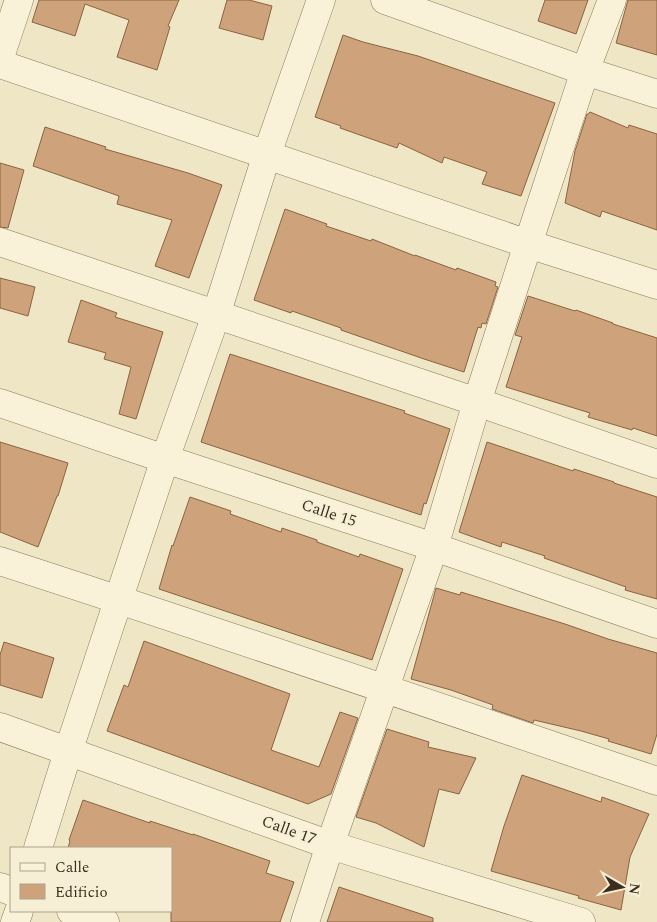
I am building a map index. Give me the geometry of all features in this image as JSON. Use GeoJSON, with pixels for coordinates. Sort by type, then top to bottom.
{"type":"FeatureCollection","features":[{"type":"Feature","properties":{"kind":"street"},"geometry":{"type":"LineString","coordinates":[[0,57],[19,0]]}},
{"type":"Feature","properties":{"kind":"street"},"geometry":{"type":"LineString","coordinates":[[38,847],[118,599],[216,315],[267,154],[321,0]]}},
{"type":"Feature","properties":{"kind":"street"},"geometry":{"type":"LineString","coordinates":[[385,0],[586,72],[657,94]]}},
{"type":"Feature","properties":{"kind":"street"},"geometry":{"type":"LineString","coordinates":[[305,922],[434,547],[477,402],[528,244],[612,0]]}},
{"type":"Feature","properties":{"kind":"street"},"geometry":{"type":"LineString","coordinates":[[0,64],[528,244],[657,285]]}},
{"type":"Feature","properties":{"kind":"street"},"geometry":{"type":"LineString","coordinates":[[0,242],[657,464]]}},
{"type":"Feature","properties":{"kind":"street","name":"Calle 15"},"geometry":{"type":"LineString","coordinates":[[0,403],[434,547],[657,624]]}},
{"type":"Feature","properties":{"kind":"street"},"geometry":{"type":"LineString","coordinates":[[0,561],[384,688],[657,781]]}},
{"type":"Feature","properties":{"kind":"street","name":"Calle 17"},"geometry":{"type":"LineString","coordinates":[[0,727],[330,845],[581,922]]}},
{"type":"Feature","properties":{"kind":"street"},"geometry":{"type":"LineString","coordinates":[[74,912],[105,922]]}},
{"type":"Feature","properties":{"kind":"building"},"geometry":{"type":"Polygon","coordinates":[[[39,0],[179,0],[168,26],[170,27],[157,70],[117,57],[129,20],[85,4],[75,36],[32,22],[39,0]]]}},
{"type":"Feature","properties":{"kind":"building"},"geometry":{"type":"Polygon","coordinates":[[[227,0],[249,0],[272,6],[263,40],[219,28],[227,0]]]}},
{"type":"Feature","properties":{"kind":"building"},"geometry":{"type":"Polygon","coordinates":[[[545,0],[588,0],[576,34],[538,21],[545,0]]]}},
{"type":"Feature","properties":{"kind":"building"},"geometry":{"type":"Polygon","coordinates":[[[628,0],[657,0],[657,55],[616,43],[628,0]]]}},
{"type":"Feature","properties":{"kind":"building"},"geometry":{"type":"Polygon","coordinates":[[[343,35],[418,56],[555,103],[521,196],[482,184],[487,172],[444,157],[442,163],[399,143],[397,148],[315,117],[343,35]]]}},
{"type":"Feature","properties":{"kind":"building"},"geometry":{"type":"Polygon","coordinates":[[[590,112],[628,128],[629,125],[657,134],[657,230],[602,211],[600,217],[565,203],[575,151],[587,114],[590,112]]]}},
{"type":"Feature","properties":{"kind":"building"},"geometry":{"type":"Polygon","coordinates":[[[45,127],[106,147],[105,149],[222,185],[189,278],[155,266],[172,220],[117,204],[119,196],[33,166],[45,127]]]}},
{"type":"Feature","properties":{"kind":"building"},"geometry":{"type":"Polygon","coordinates":[[[0,163],[24,170],[8,228],[0,227],[0,163]]]}},
{"type":"Feature","properties":{"kind":"building"},"geometry":{"type":"Polygon","coordinates":[[[285,209],[327,224],[326,226],[371,241],[372,239],[415,256],[496,282],[495,286],[498,287],[486,324],[482,323],[481,328],[478,327],[464,372],[341,330],[341,328],[292,311],[291,313],[254,300],[285,209]]]}},
{"type":"Feature","properties":{"kind":"building"},"geometry":{"type":"Polygon","coordinates":[[[0,278],[35,287],[28,316],[0,308],[0,278]]]}},
{"type":"Feature","properties":{"kind":"building"},"geometry":{"type":"Polygon","coordinates":[[[528,296],[576,310],[657,338],[657,436],[588,417],[590,413],[506,387],[522,337],[515,335],[528,296]]]}},
{"type":"Feature","properties":{"kind":"building"},"geometry":{"type":"Polygon","coordinates":[[[81,300],[117,313],[115,317],[163,332],[136,419],[119,414],[131,367],[104,359],[106,353],[68,342],[81,300]]]}},
{"type":"Feature","properties":{"kind":"building"},"geometry":{"type":"Polygon","coordinates":[[[230,354],[405,411],[404,413],[450,429],[421,515],[201,442],[230,354]]]}},
{"type":"Feature","properties":{"kind":"building"},"geometry":{"type":"Polygon","coordinates":[[[0,442],[68,463],[58,496],[38,547],[0,532],[0,442]]]}},
{"type":"Feature","properties":{"kind":"building"},"geometry":{"type":"Polygon","coordinates":[[[487,442],[657,497],[657,599],[625,590],[626,587],[544,558],[545,556],[502,542],[501,547],[459,532],[487,442]]]}},
{"type":"Feature","properties":{"kind":"building"},"geometry":{"type":"Polygon","coordinates":[[[190,497],[231,511],[230,514],[281,532],[282,528],[359,557],[360,554],[403,569],[372,660],[159,589],[172,545],[190,497]]]}},
{"type":"Feature","properties":{"kind":"building"},"geometry":{"type":"Polygon","coordinates":[[[436,588],[460,595],[461,592],[657,653],[657,734],[651,754],[581,731],[534,720],[533,723],[492,709],[493,705],[451,690],[411,679],[436,588]]]}},
{"type":"Feature","properties":{"kind":"building"},"geometry":{"type":"Polygon","coordinates":[[[144,641],[290,694],[271,750],[319,767],[340,712],[358,718],[331,794],[308,804],[107,731],[124,685],[128,687],[144,641]]]}},
{"type":"Feature","properties":{"kind":"building"},"geometry":{"type":"Polygon","coordinates":[[[4,642],[54,658],[42,698],[0,685],[0,655],[4,642]]]}},
{"type":"Feature","properties":{"kind":"building"},"geometry":{"type":"Polygon","coordinates":[[[387,729],[429,742],[428,747],[476,758],[459,794],[439,789],[424,847],[376,823],[356,817],[387,729]]]}},
{"type":"Feature","properties":{"kind":"building"},"geometry":{"type":"Polygon","coordinates":[[[522,775],[601,802],[602,797],[649,814],[630,857],[621,910],[491,871],[522,775]]]}},
{"type":"Feature","properties":{"kind":"building"},"geometry":{"type":"Polygon","coordinates":[[[83,800],[150,823],[150,821],[193,834],[270,861],[266,873],[294,882],[280,922],[171,922],[172,847],[68,847],[83,800]]]}},
{"type":"Feature","properties":{"kind":"building"},"geometry":{"type":"Polygon","coordinates":[[[339,887],[433,918],[433,922],[327,922],[339,887]]]}}]}
